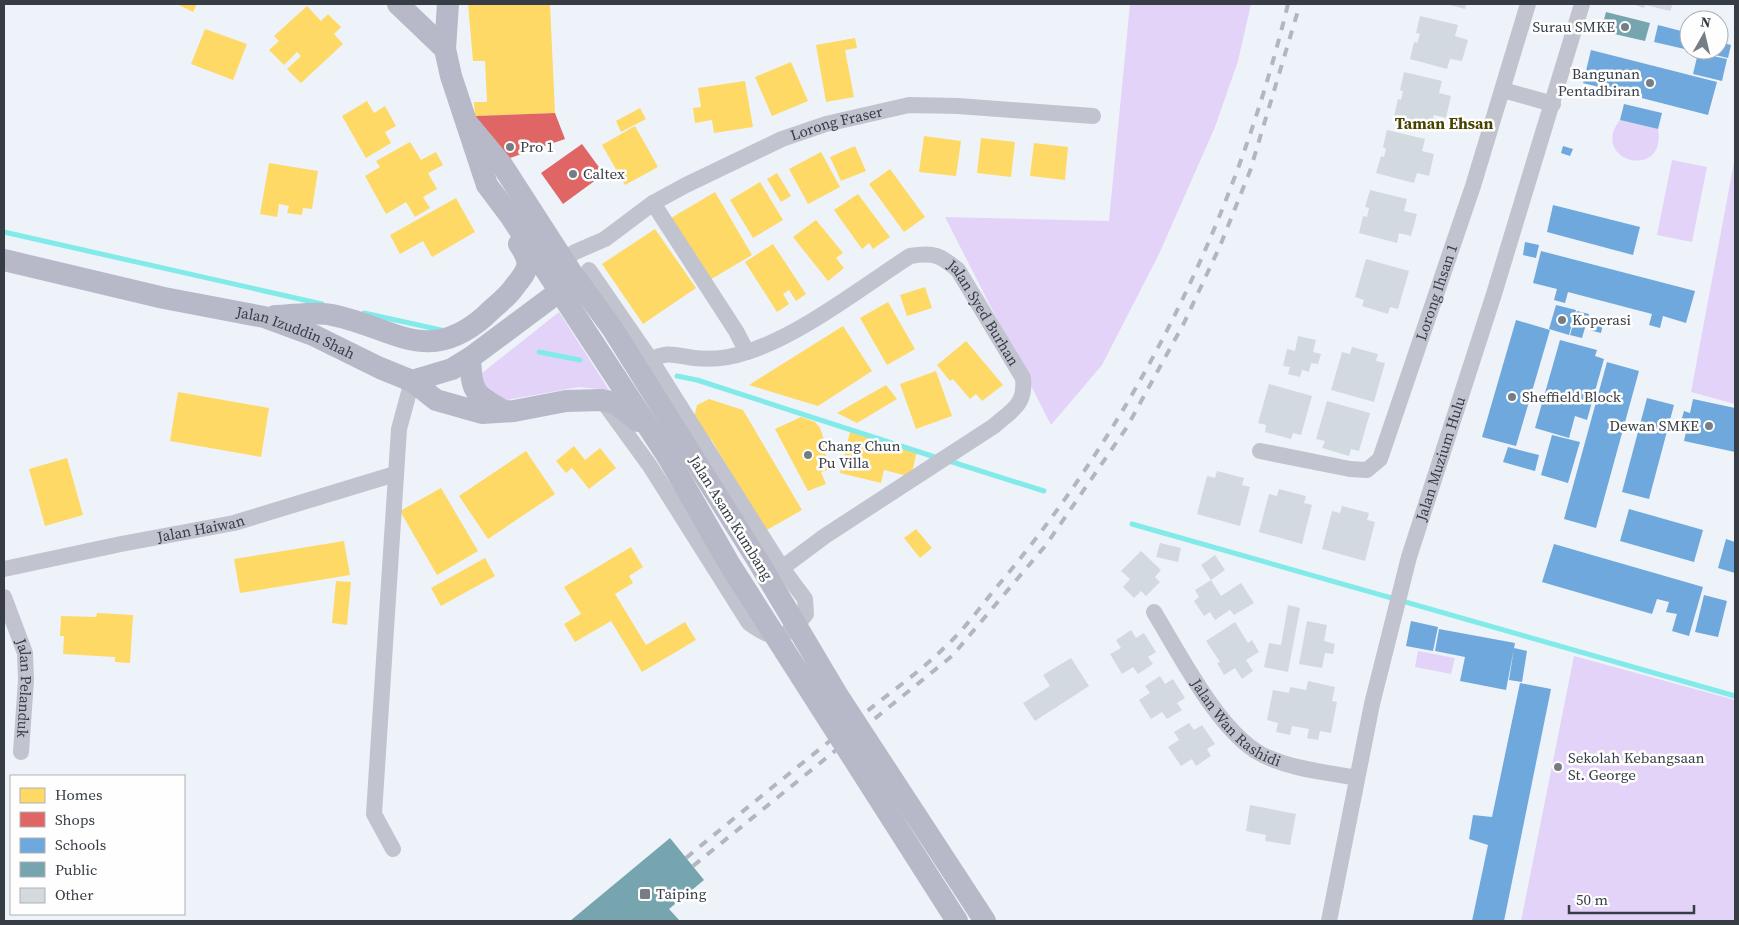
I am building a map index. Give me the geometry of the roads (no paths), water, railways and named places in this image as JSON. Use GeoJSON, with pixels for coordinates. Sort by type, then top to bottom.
{"type":"FeatureCollection","features":[{"type":"Feature","properties":{"kind":"main road"},"geometry":{"type":"LineString","coordinates":[[398,4],[445,49]]}},
{"type":"Feature","properties":{"kind":"main road","name":"Jalan Asam Kumbang"},"geometry":{"type":"LineString","coordinates":[[448,4],[445,49],[451,76],[468,122],[473,147],[487,185],[511,217],[555,266],[575,280],[628,353],[644,398],[649,429],[668,457],[756,606],[957,921]]}},
{"type":"Feature","properties":{"kind":"main road","name":"Jalan Asam Kumbang"},"geometry":{"type":"LineString","coordinates":[[468,122],[502,165],[555,266]]}},
{"type":"Feature","properties":{"kind":"main road"},"geometry":{"type":"LineString","coordinates":[[264,317],[331,314],[418,341],[429,342],[449,338],[469,328],[509,293],[528,266],[528,257],[509,226],[511,217]]}},
{"type":"Feature","properties":{"kind":"main road","name":"Jalan Izuddin Shah"},"geometry":{"type":"LineString","coordinates":[[4,260],[164,298],[264,317],[313,335],[380,368],[412,381],[436,400],[482,413],[566,401],[602,400]]}},
{"type":"Feature","properties":{"kind":"main road"},"geometry":{"type":"LineString","coordinates":[[412,381],[452,369],[470,358],[575,280]]}},
{"type":"Feature","properties":{"kind":"main road","name":"Jalan Asam Kumbang"},"geometry":{"type":"LineString","coordinates":[[575,280],[605,360],[644,398],[758,561],[838,696],[985,921]]}},
{"type":"Feature","properties":{"kind":"main road"},"geometry":{"type":"LineString","coordinates":[[470,358],[472,385],[481,398],[504,411]]}},
{"type":"Feature","properties":{"kind":"main road"},"geometry":{"type":"LineString","coordinates":[[602,400],[615,403],[649,429]]}},
{"type":"Feature","properties":{"kind":"street","name":"Lorong Ihsan 1"},"geometry":{"type":"LineString","coordinates":[[1260,451],[1350,469],[1367,470],[1380,459],[1503,90],[1528,4]]}},
{"type":"Feature","properties":{"kind":"street","name":"Jalan Muzium Hulu"},"geometry":{"type":"LineString","coordinates":[[1329,921],[1357,778],[1400,588],[1553,104],[1582,4]]}},
{"type":"Feature","properties":{"kind":"street"},"geometry":{"type":"LineString","coordinates":[[1503,90],[1553,104]]}},
{"type":"Feature","properties":{"kind":"street","name":"Lorong Fraser"},"geometry":{"type":"LineString","coordinates":[[555,266],[575,252],[605,239],[653,203],[736,160],[782,139],[874,112],[909,105],[1094,116]]}},
{"type":"Feature","properties":{"kind":"street"},"geometry":{"type":"LineString","coordinates":[[653,203],[736,331],[747,352]]}},
{"type":"Feature","properties":{"kind":"street","name":"Lorong Fraser"},"geometry":{"type":"LineString","coordinates":[[575,280],[605,239]]}},
{"type":"Feature","properties":{"kind":"street","name":"Jalan Syed Burhan"},"geometry":{"type":"LineString","coordinates":[[651,360],[660,355],[671,353],[694,358],[720,358],[747,352],[783,338],[910,256],[928,253],[941,257],[958,270],[1023,378],[1025,393],[1015,408],[971,442],[935,463],[825,536],[782,568]]}},
{"type":"Feature","properties":{"kind":"street"},"geometry":{"type":"LineString","coordinates":[[575,280],[651,360],[782,568],[805,600],[806,614],[792,631],[780,636],[766,635],[749,623],[650,466],[602,400]]}},
{"type":"Feature","properties":{"kind":"street"},"geometry":{"type":"LineString","coordinates":[[393,849],[374,814],[395,474],[399,429],[412,381]]}},
{"type":"Feature","properties":{"kind":"street","name":"Jalan Haiwan"},"geometry":{"type":"LineString","coordinates":[[4,569],[121,544],[234,523],[395,474]]}},
{"type":"Feature","properties":{"kind":"street","name":"Jalan Pelanduk"},"geometry":{"type":"LineString","coordinates":[[4,597],[25,653],[26,680],[21,752]]}},
{"type":"Feature","properties":{"kind":"street","name":"Jalan Wan Rashidi"},"geometry":{"type":"LineString","coordinates":[[1154,612],[1193,677],[1242,742],[1278,762],[1357,778]]}},
{"type":"Feature","properties":{"kind":"waterway"},"geometry":{"type":"LineString","coordinates":[[4,232],[322,304]]}},
{"type":"Feature","properties":{"kind":"waterway"},"geometry":{"type":"LineString","coordinates":[[364,313],[441,330]]}},
{"type":"Feature","properties":{"kind":"waterway"},"geometry":{"type":"LineString","coordinates":[[539,352],[580,360]]}},
{"type":"Feature","properties":{"kind":"waterway"},"geometry":{"type":"LineString","coordinates":[[677,376],[697,380],[938,458]]}},
{"type":"Feature","properties":{"kind":"waterway"},"geometry":{"type":"LineString","coordinates":[[949,461],[1044,491]]}},
{"type":"Feature","properties":{"kind":"waterway"},"geometry":{"type":"LineString","coordinates":[[1132,524],[1735,696]]}},
{"type":"Feature","properties":{"kind":"railway"},"geometry":{"type":"LineString","coordinates":[[686,858],[936,656],[967,624],[1051,518],[1097,451],[1139,382],[1178,310],[1241,160],[1267,82],[1288,4]]}},
{"type":"Feature","properties":{"kind":"railway"},"geometry":{"type":"LineString","coordinates":[[693,866],[952,656],[1046,545],[1127,427],[1184,323],[1220,246],[1250,171],[1300,4]]}},
{"type":"Feature","properties":{"kind":"place","name":"Surau SMKE"},"geometry":{"type":"Point","coordinates":[1625,27]}},
{"type":"Feature","properties":{"kind":"place","name":"Bangunan Pentadbiran"},"geometry":{"type":"Point","coordinates":[1650,83]}},
{"type":"Feature","properties":{"kind":"place","name":"Pro 1"},"geometry":{"type":"Point","coordinates":[510,147]}},
{"type":"Feature","properties":{"kind":"place","name":"Caltex"},"geometry":{"type":"Point","coordinates":[573,174]}},
{"type":"Feature","properties":{"kind":"place","name":"Koperasi"},"geometry":{"type":"Point","coordinates":[1562,320]}},
{"type":"Feature","properties":{"kind":"place","name":"Sheffield Block"},"geometry":{"type":"Point","coordinates":[1512,397]}},
{"type":"Feature","properties":{"kind":"place","name":"Dewan SMKE"},"geometry":{"type":"Point","coordinates":[1709,426]}},
{"type":"Feature","properties":{"kind":"place","name":"Chang Chun Pu Villa"},"geometry":{"type":"Point","coordinates":[808,455]}},
{"type":"Feature","properties":{"kind":"place","name":"Sekolah Kebangsaan St. George"},"geometry":{"type":"Point","coordinates":[1558,767]}},
{"type":"Feature","properties":{"kind":"place","name":"Taiping"},"geometry":{"type":"Point","coordinates":[645,894]}},
{"type":"Feature","properties":{"kind":"district","name":"Taman Ehsan"},"geometry":{"type":"Point","coordinates":[1444,123]}}]}
